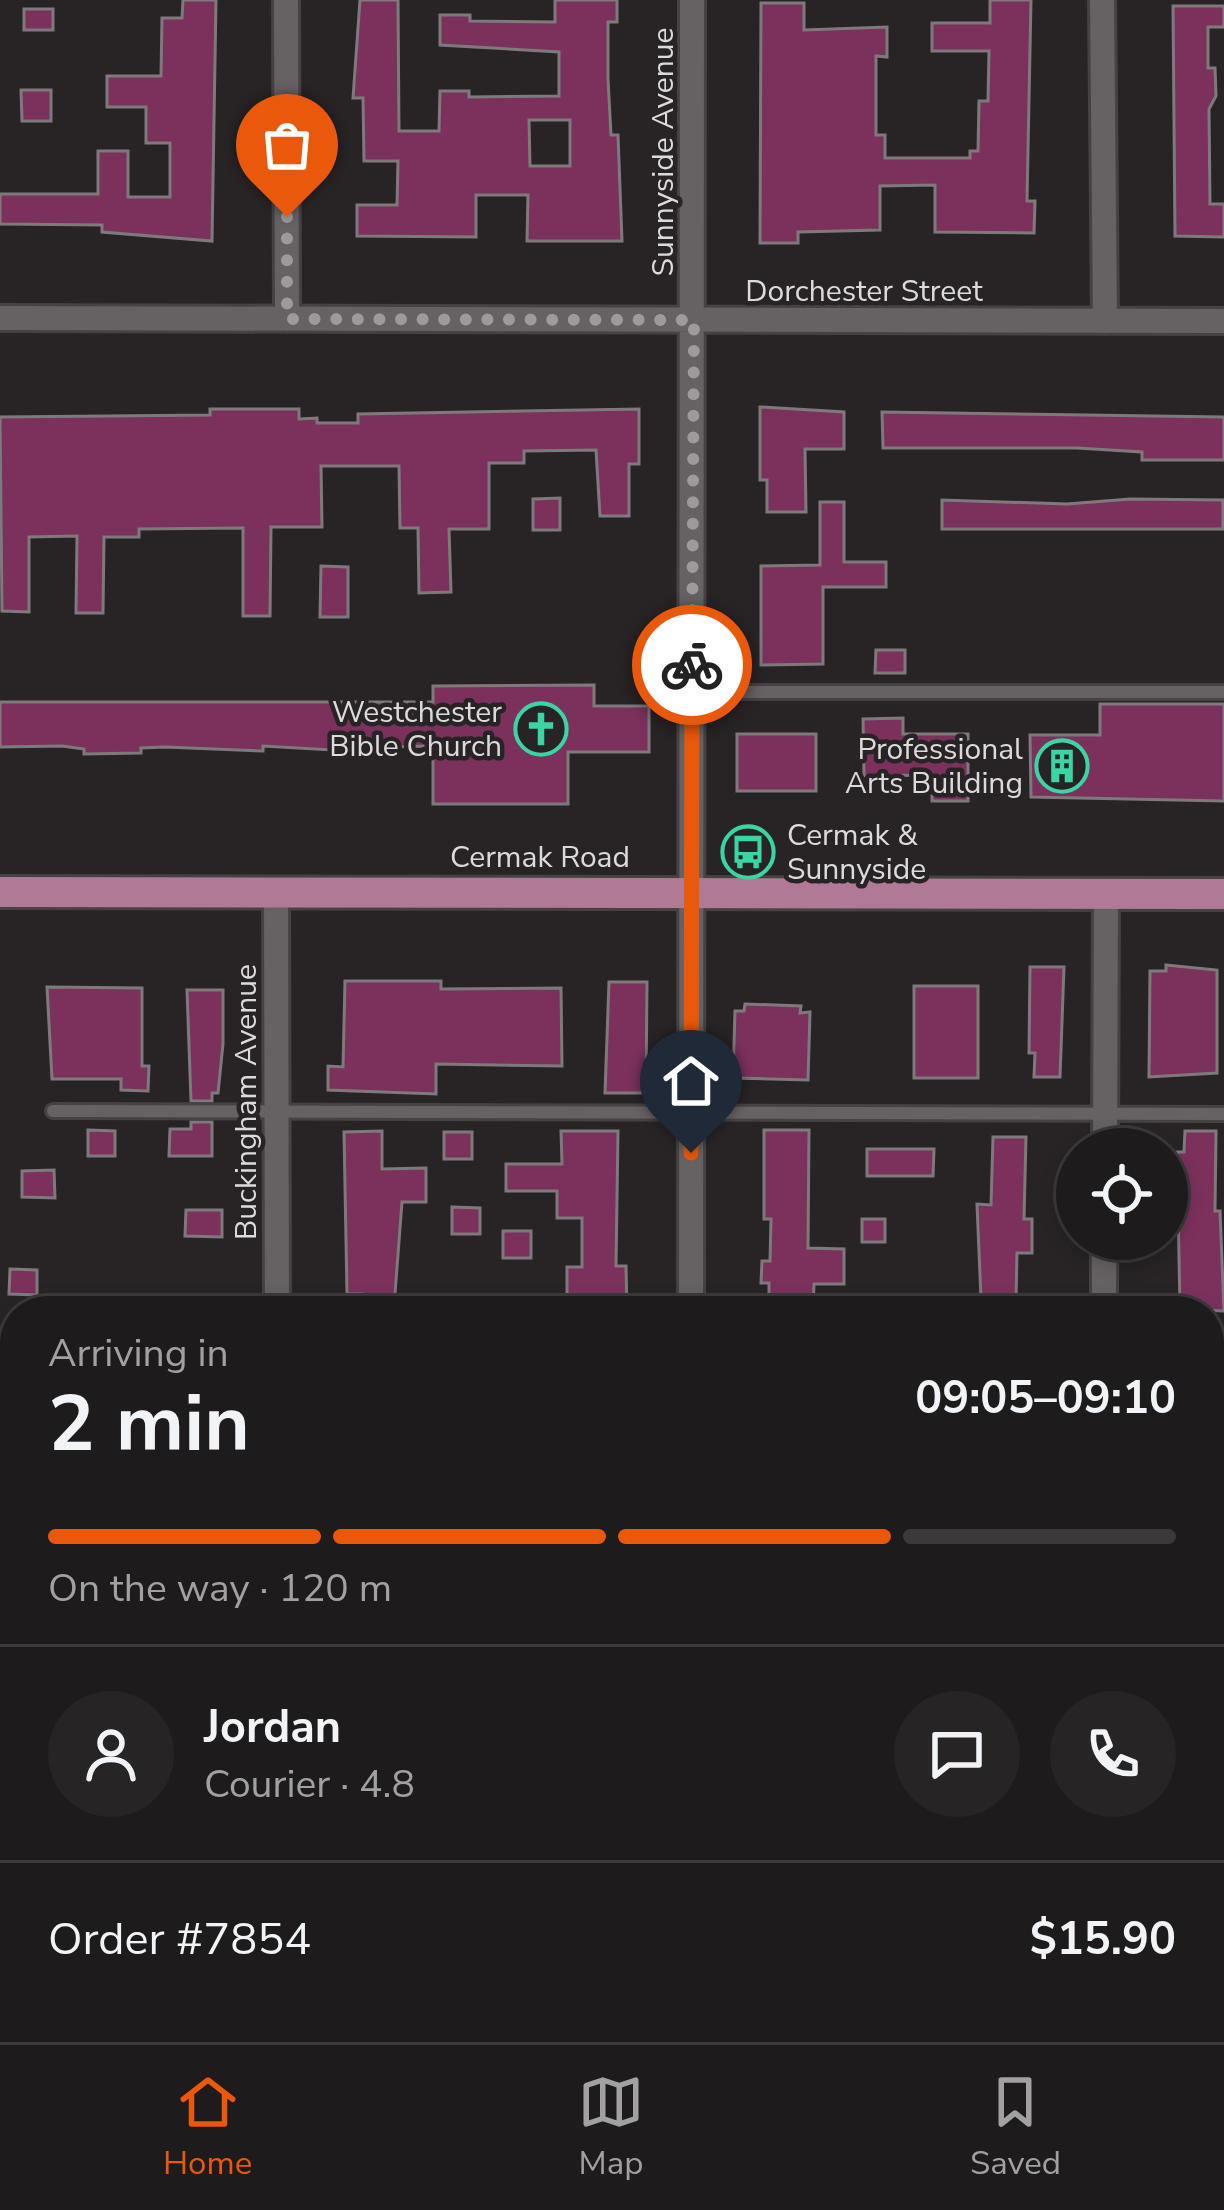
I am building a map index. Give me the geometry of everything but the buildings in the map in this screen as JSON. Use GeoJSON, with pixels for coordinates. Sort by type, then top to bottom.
{"type":"FeatureCollection","features":[{"type":"Feature","properties":{"kind":"main road","name":"Cermak Road"},"geometry":{"type":"LineString","coordinates":[[0,892],[1224,894]]}},
{"type":"Feature","properties":{"kind":"street"},"geometry":{"type":"LineString","coordinates":[[286,0],[287,319]]}},
{"type":"Feature","properties":{"kind":"street","name":"Sunnyside Avenue"},"geometry":{"type":"LineString","coordinates":[[691,1296],[692,0]]}},
{"type":"Feature","properties":{"kind":"street"},"geometry":{"type":"LineString","coordinates":[[1102,0],[1105,321]]}},
{"type":"Feature","properties":{"kind":"street","name":"Dorchester Street"},"geometry":{"type":"LineString","coordinates":[[0,318],[1224,321]]}},
{"type":"Feature","properties":{"kind":"street","name":"Buckingham Avenue"},"geometry":{"type":"LineString","coordinates":[[276,892],[277,1296]]}},
{"type":"Feature","properties":{"kind":"street"},"geometry":{"type":"LineString","coordinates":[[1105,1128],[1106,893]]}},
{"type":"Feature","properties":{"kind":"street"},"geometry":{"type":"LineString","coordinates":[[1104,1260],[1104,1296]]}},
{"type":"Feature","properties":{"kind":"lane"},"geometry":{"type":"LineString","coordinates":[[692,692],[1224,692]]}},
{"type":"Feature","properties":{"kind":"lane"},"geometry":{"type":"LineString","coordinates":[[53,1111],[1224,1114]]}},
{"type":"Feature","properties":{"kind":"way so far"},"geometry":{"type":"LineString","coordinates":[[287,217],[287,319],[694,320],[692,665]]}},
{"type":"Feature","properties":{"kind":"place","name":"Westchester Bible Church"},"geometry":{"type":"Point","coordinates":[541,729]}},
{"type":"Feature","properties":{"kind":"place","name":"Professional Arts Building"},"geometry":{"type":"Point","coordinates":[1062,766]}},
{"type":"Feature","properties":{"kind":"place","name":"Cermak & Sunnyside"},"geometry":{"type":"Point","coordinates":[748,852]}},
{"type":"Feature","properties":{"kind":"route"},"geometry":{"type":"LineString","coordinates":[[691,1153],[692,665]]}}]}
